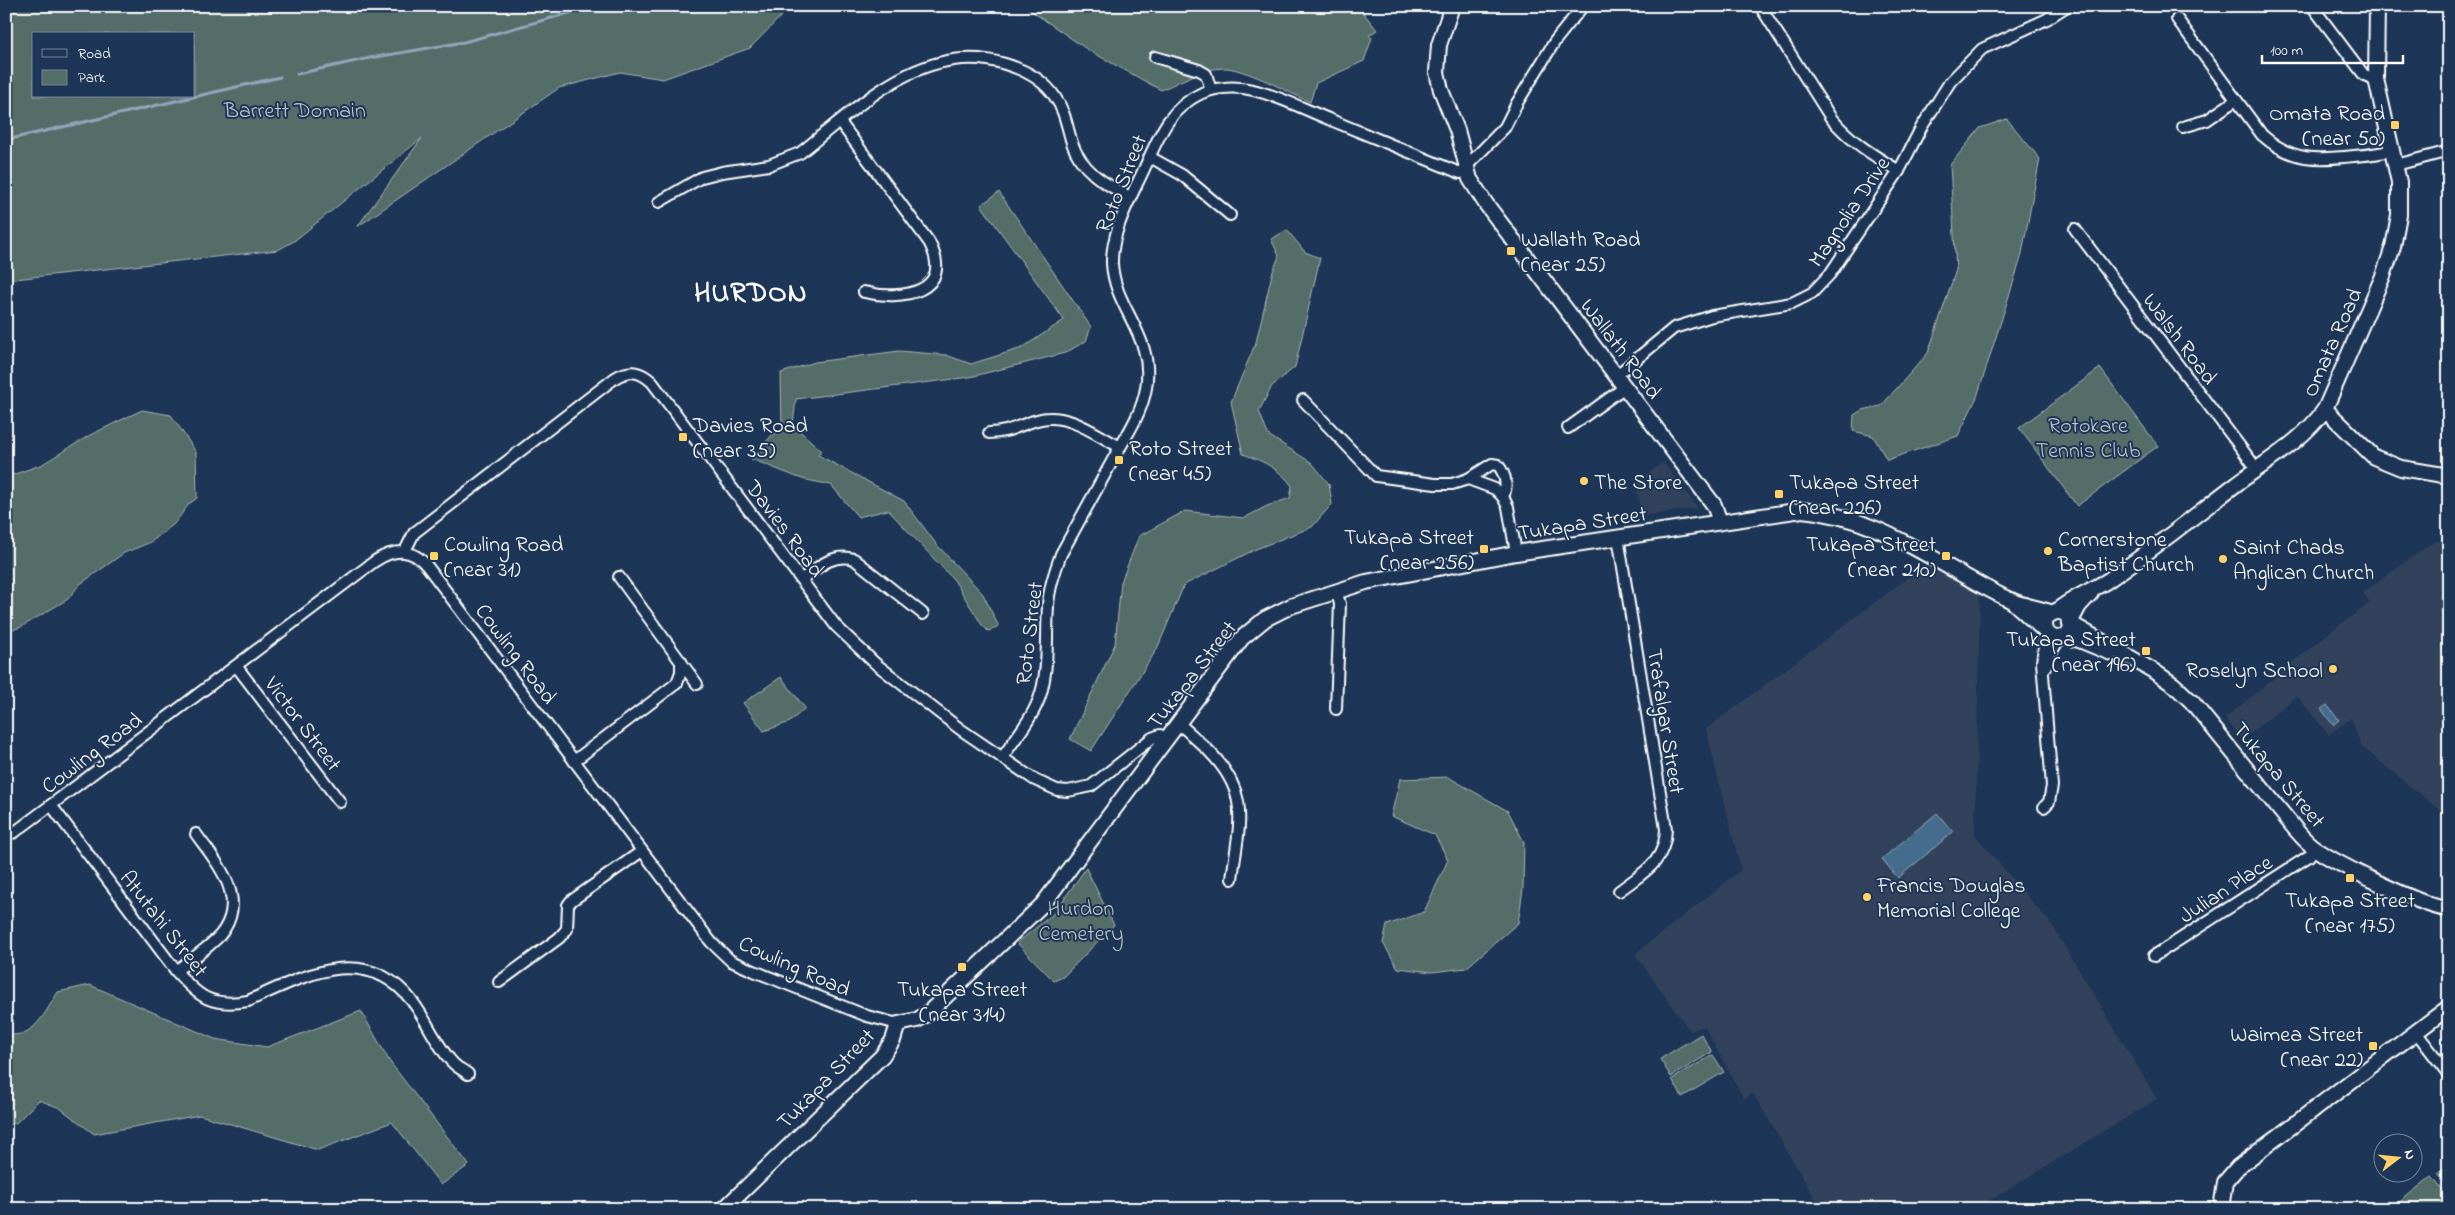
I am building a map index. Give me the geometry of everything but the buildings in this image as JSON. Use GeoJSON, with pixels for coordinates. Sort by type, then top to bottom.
{"type":"FeatureCollection","features":[{"type":"Feature","properties":{"kind":"street","name":"Wallath Road"},"geometry":{"type":"LineString","coordinates":[[1452,6],[1439,45],[1437,72],[1476,189],[1714,505],[1720,522]]}},
{"type":"Feature","properties":{"kind":"street"},"geometry":{"type":"LineString","coordinates":[[1467,165],[1505,127],[1546,55],[1583,6]]}},
{"type":"Feature","properties":{"kind":"street"},"geometry":{"type":"LineString","coordinates":[[1760,6],[1831,118],[1843,132],[1866,152],[1899,171]]}},
{"type":"Feature","properties":{"kind":"street","name":"Magnolia Drive"},"geometry":{"type":"LineString","coordinates":[[1568,428],[1621,381],[1674,328],[1712,316],[1792,303],[1812,293],[1830,274],[1899,171],[1921,128],[1950,82],[1982,49],[2047,19],[2067,6]]}},
{"type":"Feature","properties":{"kind":"street","name":"Omata Road"},"geometry":{"type":"LineString","coordinates":[[2070,623],[2079,606],[2094,589],[2310,428],[2325,409],[2384,276],[2393,247],[2400,199],[2396,164],[2376,79],[2377,6]]}},
{"type":"Feature","properties":{"kind":"street"},"geometry":{"type":"LineString","coordinates":[[2315,10],[2364,75],[2376,79]]}},
{"type":"Feature","properties":{"kind":"street"},"geometry":{"type":"LineString","coordinates":[[2177,19],[2262,135],[2272,144],[2305,158],[2319,160],[2392,150]]}},
{"type":"Feature","properties":{"kind":"street"},"geometry":{"type":"LineString","coordinates":[[1155,57],[1199,70],[1206,74],[1211,90]]}},
{"type":"Feature","properties":{"kind":"street"},"geometry":{"type":"LineString","coordinates":[[659,202],[713,174],[783,161],[800,153],[896,80],[921,68],[963,59],[997,62],[1020,69],[1044,84],[1060,106],[1078,155],[1088,169],[1101,182],[1131,198]]}},
{"type":"Feature","properties":{"kind":"street","name":"Roto Street"},"geometry":{"type":"LineString","coordinates":[[1002,758],[1030,718],[1042,691],[1047,662],[1048,603],[1053,576],[1061,554],[1143,403],[1148,374],[1144,348],[1138,331],[1118,293],[1113,269],[1114,242],[1159,135],[1174,112],[1195,97],[1211,90],[1231,88],[1254,90],[1460,173],[1467,165]]}},
{"type":"Feature","properties":{"kind":"street"},"geometry":{"type":"LineString","coordinates":[[2183,127],[2207,120],[2236,100]]}},
{"type":"Feature","properties":{"kind":"street"},"geometry":{"type":"LineString","coordinates":[[840,122],[929,242],[936,260],[932,278],[919,291],[899,296],[880,296],[864,292]]}},
{"type":"Feature","properties":{"kind":"street"},"geometry":{"type":"LineString","coordinates":[[2396,164],[2449,151]]}},
{"type":"Feature","properties":{"kind":"street"},"geometry":{"type":"LineString","coordinates":[[1150,157],[1182,175],[1230,215]]}},
{"type":"Feature","properties":{"kind":"street","name":"Walsh Road"},"geometry":{"type":"LineString","coordinates":[[2075,230],[2256,469]]}},
{"type":"Feature","properties":{"kind":"street","name":"Davies Road"},"geometry":{"type":"LineString","coordinates":[[406,551],[414,533],[615,378],[634,371],[652,382],[836,626],[854,645],[960,729],[1046,786],[1068,791],[1091,786],[1152,738],[1160,735],[1165,739]]}},
{"type":"Feature","properties":{"kind":"street"},"geometry":{"type":"LineString","coordinates":[[1303,400],[1376,476],[1435,484],[1452,484],[1468,479],[1492,464],[1498,465],[1506,477],[1506,489],[1503,497]]}},
{"type":"Feature","properties":{"kind":"street"},"geometry":{"type":"LineString","coordinates":[[2325,409],[2374,457],[2401,468],[2449,476]]}},
{"type":"Feature","properties":{"kind":"street"},"geometry":{"type":"LineString","coordinates":[[989,433],[1004,433],[1037,420],[1054,417],[1077,424],[1120,447]]}},
{"type":"Feature","properties":{"kind":"street"},"geometry":{"type":"LineString","coordinates":[[1468,479],[1487,485],[1503,497],[1508,507],[1516,553]]}},
{"type":"Feature","properties":{"kind":"street","name":"Tukapa Street"},"geometry":{"type":"LineString","coordinates":[[724,1209],[882,1056],[893,1040],[898,1024],[917,1020],[927,1014],[1044,904],[1225,660],[1253,629],[1291,606],[1336,590],[1516,553],[1802,510],[1828,512],[1854,519],[1915,546],[2011,600],[2055,636],[2079,640],[2107,652],[2122,655]]}},
{"type":"Feature","properties":{"kind":"street","name":"Trafalgar Street"},"geometry":{"type":"LineString","coordinates":[[1618,537],[1666,829],[1666,844],[1661,856],[1653,865],[1619,891]]}},
{"type":"Feature","properties":{"kind":"street","name":"Cowling Road"},"geometry":{"type":"LineString","coordinates":[[6,835],[14,832],[237,667],[375,561],[391,552],[406,551],[420,558],[427,566],[711,942],[731,961],[867,1016],[898,1024]]}},
{"type":"Feature","properties":{"kind":"street"},"geometry":{"type":"LineString","coordinates":[[801,580],[820,565],[842,556],[854,559],[923,614]]}},
{"type":"Feature","properties":{"kind":"street"},"geometry":{"type":"LineString","coordinates":[[619,577],[697,684]]}},
{"type":"Feature","properties":{"kind":"street","name":"Omata Road"},"geometry":{"type":"LineString","coordinates":[[2054,613],[2081,593],[2094,589]]}},
{"type":"Feature","properties":{"kind":"street"},"geometry":{"type":"LineString","coordinates":[[1336,590],[1340,604],[1336,709]]}},
{"type":"Feature","properties":{"kind":"street","name":"Tukapa Street"},"geometry":{"type":"LineString","coordinates":[[2011,600],[2054,613]]}},
{"type":"Feature","properties":{"kind":"street"},"geometry":{"type":"LineString","coordinates":[[2044,807],[2051,798],[2052,786],[2044,671],[2055,636],[2046,622],[2054,613],[2063,614],[2070,623],[2069,631],[2055,636]]}},
{"type":"Feature","properties":{"kind":"street","name":"Tukapa Street"},"geometry":{"type":"LineString","coordinates":[[2070,623],[2167,680],[2192,702],[2296,830],[2315,848],[2332,859],[2421,902],[2449,909]]}},
{"type":"Feature","properties":{"kind":"street"},"geometry":{"type":"LineString","coordinates":[[574,761],[677,683],[681,672],[681,660]]}},
{"type":"Feature","properties":{"kind":"street","name":"Victor Street"},"geometry":{"type":"LineString","coordinates":[[237,667],[340,802]]}},
{"type":"Feature","properties":{"kind":"street"},"geometry":{"type":"LineString","coordinates":[[1178,723],[1229,774],[1237,793],[1239,817],[1232,879]]}},
{"type":"Feature","properties":{"kind":"street","name":"Atutahi Street"},"geometry":{"type":"LineString","coordinates":[[51,805],[176,971],[200,996],[222,1004],[248,1001],[324,969],[354,968],[370,972],[386,979],[412,1000],[452,1062],[468,1074]]}},
{"type":"Feature","properties":{"kind":"street"},"geometry":{"type":"LineString","coordinates":[[176,971],[220,935],[230,917],[233,905],[229,884],[223,871],[196,834]]}},
{"type":"Feature","properties":{"kind":"street","name":"Julian Place"},"geometry":{"type":"LineString","coordinates":[[2154,956],[2309,856],[2315,848]]}},
{"type":"Feature","properties":{"kind":"street"},"geometry":{"type":"LineString","coordinates":[[498,982],[559,938],[566,929],[568,905],[571,902],[642,851]]}},
{"type":"Feature","properties":{"kind":"street"},"geometry":{"type":"LineString","coordinates":[[2221,1209],[2225,1182],[2238,1167],[2449,1007]]}},
{"type":"Feature","properties":{"kind":"street"},"geometry":{"type":"LineString","coordinates":[[2416,1032],[2449,1076]]}},
{"type":"Feature","properties":{"kind":"shaded area"},"geometry":{"type":"Polygon","coordinates":[[[1663,462],[1698,508],[1641,516],[1636,483],[1663,462]]]}},
{"type":"Feature","properties":{"kind":"shaded area"},"geometry":{"type":"Polygon","coordinates":[[[2435,541],[2449,542],[2449,818],[2361,746],[2351,718],[2329,735],[2297,696],[2242,740],[2225,718],[2331,631],[2370,603],[2363,592],[2435,541]]]}},
{"type":"Feature","properties":{"kind":"shaded area","name":"Francis Douglas Memorial College"},"geometry":{"type":"Polygon","coordinates":[[[1930,561],[1980,593],[1975,835],[2052,925],[2157,1099],[1976,1209],[1821,1209],[1753,1093],[1744,1099],[1704,1026],[1690,1031],[1635,954],[1741,870],[1706,729],[1930,561]]]}},
{"type":"Feature","properties":{"kind":"shaded area"},"geometry":{"type":"Polygon","coordinates":[[[2327,705],[2339,720],[2333,725],[2321,709],[2327,705]]]}},
{"type":"Feature","properties":{"kind":"shaded area"},"geometry":{"type":"Polygon","coordinates":[[[1937,813],[1953,832],[1898,878],[1882,859],[1937,813]]]}},
{"type":"Feature","properties":{"kind":"green space","name":"Barrett Domain"},"geometry":{"type":"Polygon","coordinates":[[[6,6],[791,6],[750,48],[663,79],[620,72],[559,88],[357,227],[422,138],[294,241],[278,250],[6,280],[6,6]]]}},
{"type":"Feature","properties":{"kind":"green space"},"geometry":{"type":"Polygon","coordinates":[[[1024,6],[1358,6],[1377,30],[1369,35],[1372,38],[1364,61],[1316,83],[1310,102],[1254,76],[1223,68],[1199,73],[1161,90],[1088,50],[1024,6]]]}},
{"type":"Feature","properties":{"kind":"green space"},"geometry":{"type":"Polygon","coordinates":[[[2007,119],[2040,159],[2021,258],[1977,397],[1958,436],[1887,460],[1873,436],[1853,431],[1854,415],[1862,410],[1881,406],[1928,353],[1956,270],[1950,165],[1980,128],[2007,119]]]}},
{"type":"Feature","properties":{"kind":"green space"},"geometry":{"type":"Polygon","coordinates":[[[999,192],[1091,327],[1086,341],[1065,353],[970,377],[796,399],[793,425],[822,451],[818,455],[904,501],[937,545],[983,594],[998,625],[997,628],[988,631],[982,625],[954,580],[888,510],[858,517],[831,485],[802,479],[751,459],[772,435],[782,430],[781,373],[815,362],[899,351],[946,355],[971,364],[1022,348],[1064,320],[981,205],[999,192]]]}},
{"type":"Feature","properties":{"kind":"green space"},"geometry":{"type":"Polygon","coordinates":[[[1287,230],[1305,252],[1320,258],[1295,367],[1272,386],[1259,411],[1268,435],[1312,463],[1329,484],[1332,504],[1312,527],[1256,549],[1184,585],[1157,649],[1091,751],[1070,739],[1115,644],[1121,582],[1139,536],[1185,511],[1244,518],[1267,506],[1290,498],[1292,486],[1282,475],[1264,463],[1243,454],[1231,402],[1256,342],[1272,274],[1279,256],[1271,239],[1287,230]]]}},
{"type":"Feature","properties":{"kind":"green space","name":"Rotokare Tennis Club"},"geometry":{"type":"Polygon","coordinates":[[[2100,368],[2158,446],[2077,506],[2019,428],[2100,368]]]}},
{"type":"Feature","properties":{"kind":"green space"},"geometry":{"type":"Polygon","coordinates":[[[142,410],[171,415],[196,452],[197,498],[189,504],[174,524],[151,542],[124,553],[79,585],[68,599],[21,627],[6,632],[6,477],[41,465],[90,435],[142,410]]]}},
{"type":"Feature","properties":{"kind":"green space"},"geometry":{"type":"Polygon","coordinates":[[[781,677],[805,708],[790,722],[764,731],[743,703],[781,677]]]}},
{"type":"Feature","properties":{"kind":"green space"},"geometry":{"type":"Polygon","coordinates":[[[1448,777],[1508,811],[1524,842],[1523,889],[1518,923],[1466,968],[1432,972],[1398,968],[1383,943],[1387,925],[1424,912],[1448,860],[1435,835],[1391,816],[1400,779],[1448,777]]]}},
{"type":"Feature","properties":{"kind":"green space","name":"Hurdon Cemetery"},"geometry":{"type":"Polygon","coordinates":[[[1086,868],[1114,925],[1063,977],[1054,981],[1017,943],[1054,913],[1086,868]]]}},
{"type":"Feature","properties":{"kind":"green space"},"geometry":{"type":"Polygon","coordinates":[[[90,985],[215,1039],[267,1047],[361,1011],[390,1062],[469,1165],[441,1185],[392,1122],[318,1150],[200,1115],[94,1134],[60,1108],[39,1100],[16,1123],[6,1125],[6,1034],[16,1035],[31,1029],[38,1023],[58,992],[90,985]]]}},
{"type":"Feature","properties":{"kind":"green space"},"geometry":{"type":"Polygon","coordinates":[[[1701,1034],[1712,1052],[1671,1077],[1660,1059],[1701,1034]]]}},
{"type":"Feature","properties":{"kind":"green space"},"geometry":{"type":"Polygon","coordinates":[[[1713,1055],[1724,1072],[1682,1097],[1672,1079],[1713,1055]]]}},
{"type":"Feature","properties":{"kind":"green space"},"geometry":{"type":"Polygon","coordinates":[[[2449,1164],[2449,1187],[2438,1173],[2449,1164]]]}},
{"type":"Feature","properties":{"kind":"green space"},"geometry":{"type":"Polygon","coordinates":[[[2432,1176],[2449,1197],[2449,1209],[2391,1209],[2432,1176]]]}},
{"type":"Feature","properties":{"kind":"waterway"},"geometry":{"type":"LineString","coordinates":[[297,74],[370,58],[464,42],[595,6]]}},
{"type":"Feature","properties":{"kind":"waterway"},"geometry":{"type":"LineString","coordinates":[[195,97],[280,77]]}},
{"type":"Feature","properties":{"kind":"waterway"},"geometry":{"type":"LineString","coordinates":[[6,140],[189,98]]}},
{"type":"Feature","properties":{"kind":"place","name":"Omata Road (near 50)"},"geometry":{"type":"Point","coordinates":[2395,125]}},
{"type":"Feature","properties":{"kind":"place","name":"Wallath Road (near 25)"},"geometry":{"type":"Point","coordinates":[1511,251]}},
{"type":"Feature","properties":{"kind":"place","name":"Davies Road (near 35)"},"geometry":{"type":"Point","coordinates":[683,437]}},
{"type":"Feature","properties":{"kind":"place","name":"Roto Street (near 45)"},"geometry":{"type":"Point","coordinates":[1119,460]}},
{"type":"Feature","properties":{"kind":"place","name":"The Store"},"geometry":{"type":"Point","coordinates":[1584,481]}},
{"type":"Feature","properties":{"kind":"place","name":"Tukapa Street (near 226)"},"geometry":{"type":"Point","coordinates":[1779,494]}},
{"type":"Feature","properties":{"kind":"place","name":"Tukapa Street (near 256)"},"geometry":{"type":"Point","coordinates":[1484,549]}},
{"type":"Feature","properties":{"kind":"place","name":"Cornerstone Baptist Church"},"geometry":{"type":"Point","coordinates":[2048,551]}},
{"type":"Feature","properties":{"kind":"place","name":"Cowling Road (near 31)"},"geometry":{"type":"Point","coordinates":[434,556]}},
{"type":"Feature","properties":{"kind":"place","name":"Tukapa Street (near 210)"},"geometry":{"type":"Point","coordinates":[1946,556]}},
{"type":"Feature","properties":{"kind":"place","name":"Saint Chads Anglican Church"},"geometry":{"type":"Point","coordinates":[2223,559]}},
{"type":"Feature","properties":{"kind":"place","name":"Tukapa Street (near 196)"},"geometry":{"type":"Point","coordinates":[2146,651]}},
{"type":"Feature","properties":{"kind":"place","name":"Roselyn School"},"geometry":{"type":"Point","coordinates":[2333,669]}},
{"type":"Feature","properties":{"kind":"place","name":"Tukapa Street (near 175)"},"geometry":{"type":"Point","coordinates":[2350,878]}},
{"type":"Feature","properties":{"kind":"place","name":"Francis Douglas Memorial College"},"geometry":{"type":"Point","coordinates":[1867,897]}},
{"type":"Feature","properties":{"kind":"place","name":"Tukapa Street (near 314)"},"geometry":{"type":"Point","coordinates":[962,967]}},
{"type":"Feature","properties":{"kind":"place","name":"Waimea Street (near 22)"},"geometry":{"type":"Point","coordinates":[2373,1046]}},
{"type":"Feature","properties":{"kind":"district","name":"HURDON"},"geometry":{"type":"Point","coordinates":[751,291]}}]}
